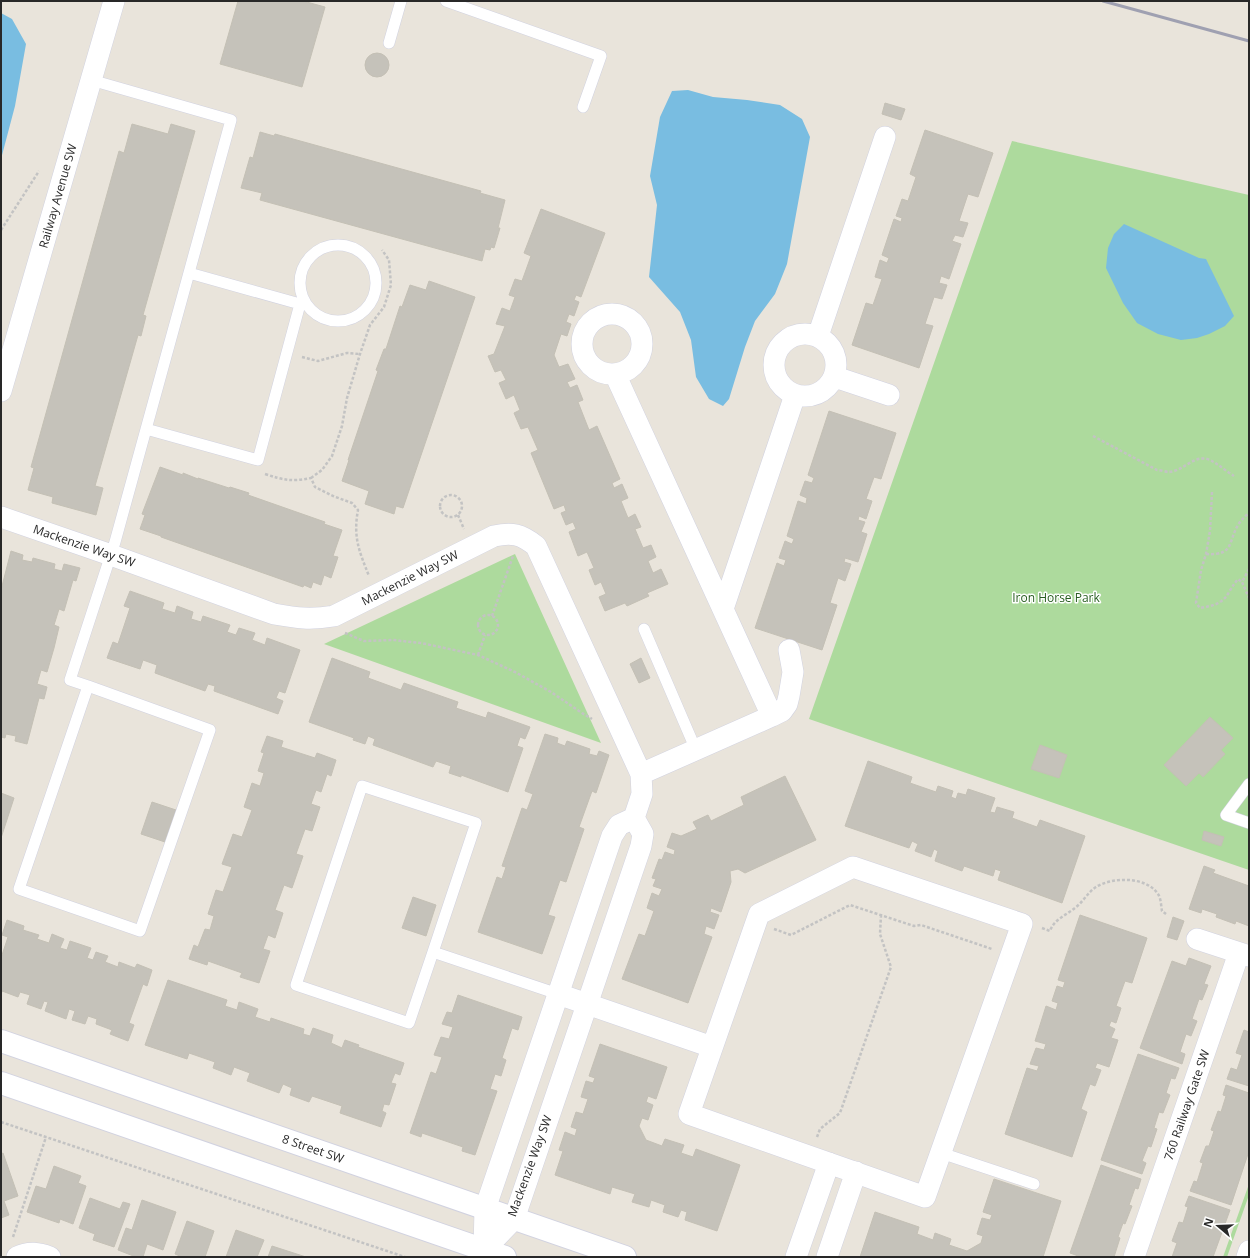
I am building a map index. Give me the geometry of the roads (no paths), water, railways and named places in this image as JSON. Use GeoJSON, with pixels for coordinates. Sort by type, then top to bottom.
{"type":"FeatureCollection","features":[{"type":"Feature","properties":{"kind":"main road","name":"8 Street SW"},"geometry":{"type":"LineString","coordinates":[[1,1041],[625,1257]]}},
{"type":"Feature","properties":{"kind":"main road"},"geometry":{"type":"LineString","coordinates":[[1,1083],[505,1257]]}},
{"type":"Feature","properties":{"kind":"street","name":"Railway Avenue SW"},"geometry":{"type":"LineString","coordinates":[[1,391],[114,1]]}},
{"type":"Feature","properties":{"kind":"street"},"geometry":{"type":"LineString","coordinates":[[818,336],[885,137]]}},
{"type":"Feature","properties":{"kind":"street"},"geometry":{"type":"LineString","coordinates":[[806,333],[818,336],[828,343],[835,353],[837,365],[835,376],[829,387],[819,394],[807,397],[795,396],[784,389],[777,379],[774,366],[776,354],[783,343],[793,336],[806,333]]}},
{"type":"Feature","properties":{"kind":"street"},"geometry":{"type":"LineString","coordinates":[[615,374],[772,716]]}},
{"type":"Feature","properties":{"kind":"street"},"geometry":{"type":"LineString","coordinates":[[835,376],[889,395]]}},
{"type":"Feature","properties":{"kind":"street"},"geometry":{"type":"LineString","coordinates":[[723,609],[795,396]]}},
{"type":"Feature","properties":{"kind":"street","name":"Mackenzie Way SW"},"geometry":{"type":"LineString","coordinates":[[1,517],[274,614],[298,619],[318,619],[334,616],[494,536],[504,534],[516,534],[521,536],[536,546],[641,774]]}},
{"type":"Feature","properties":{"kind":"street"},"geometry":{"type":"LineString","coordinates":[[484,1250],[485,1209],[612,836],[619,825],[634,818],[642,794],[641,774],[782,711],[788,704],[793,672],[789,650]]}},
{"type":"Feature","properties":{"kind":"street","name":"Mackenzie Way SW"},"geometry":{"type":"LineString","coordinates":[[484,1250],[514,1219],[641,846],[643,834],[634,818]]}},
{"type":"Feature","properties":{"kind":"street"},"geometry":{"type":"LineString","coordinates":[[853,867],[1022,924],[925,1197],[689,1114],[712,1047],[759,914],[853,867]]}},
{"type":"Feature","properties":{"kind":"street","name":"760 Railway Gate SW"},"geometry":{"type":"LineString","coordinates":[[1134,1257],[1244,954],[1197,939]]}},
{"type":"Feature","properties":{"kind":"street"},"geometry":{"type":"LineString","coordinates":[[558,994],[712,1047]]}},
{"type":"Feature","properties":{"kind":"street"},"geometry":{"type":"LineString","coordinates":[[796,1257],[820,1160]]}},
{"type":"Feature","properties":{"kind":"street"},"geometry":{"type":"LineString","coordinates":[[827,1257],[856,1172]]}},
{"type":"Feature","properties":{"kind":"street"},"geometry":{"type":"LineString","coordinates":[[14,1250],[42,1254],[50,1257]]}},
{"type":"Feature","properties":{"kind":"street"},"geometry":{"type":"LineString","coordinates":[[1247,1257],[1249,1251]]}},
{"type":"Feature","properties":{"kind":"lane"},"geometry":{"type":"LineString","coordinates":[[389,43],[401,1]]}},
{"type":"Feature","properties":{"kind":"lane"},"geometry":{"type":"LineString","coordinates":[[446,1],[601,56],[583,107]]}},
{"type":"Feature","properties":{"kind":"lane"},"geometry":{"type":"LineString","coordinates":[[88,686],[19,889],[140,931],[210,730],[88,686],[70,680],[111,555],[231,120],[91,80]]}},
{"type":"Feature","properties":{"kind":"lane"},"geometry":{"type":"LineString","coordinates":[[146,429],[258,460],[301,300],[300,286],[302,273],[307,262],[315,253],[326,247],[338,245],[350,247],[361,252],[370,262],[375,273],[376,286],[373,298],[366,309],[356,317],[344,321],[332,320],[320,316],[301,300],[189,273]]}},
{"type":"Feature","properties":{"kind":"lane"},"geometry":{"type":"LineString","coordinates":[[644,629],[696,750]]}},
{"type":"Feature","properties":{"kind":"lane"},"geometry":{"type":"LineString","coordinates":[[1249,784],[1226,814],[1249,823]]}},
{"type":"Feature","properties":{"kind":"lane"},"geometry":{"type":"LineString","coordinates":[[362,786],[476,823],[433,952],[409,1023],[296,985],[362,786]]}},
{"type":"Feature","properties":{"kind":"lane"},"geometry":{"type":"LineString","coordinates":[[433,952],[558,994]]}},
{"type":"Feature","properties":{"kind":"lane"},"geometry":{"type":"LineString","coordinates":[[940,1153],[1034,1184]]}},
{"type":"Feature","properties":{"kind":"water"},"geometry":{"type":"Polygon","coordinates":[[[1,13],[12,19],[26,44],[15,106],[1,159],[1,13]]]}},
{"type":"Feature","properties":{"kind":"water"},"geometry":{"type":"Polygon","coordinates":[[[688,90],[713,97],[780,105],[802,119],[810,137],[787,264],[775,294],[755,321],[745,347],[729,399],[723,406],[709,399],[696,377],[691,340],[680,312],[649,277],[657,205],[650,176],[660,117],[672,91],[688,90]]]}},
{"type":"Feature","properties":{"kind":"water"},"geometry":{"type":"Polygon","coordinates":[[[1124,224],[1199,258],[1206,259],[1234,316],[1225,326],[1197,338],[1181,340],[1158,334],[1137,323],[1123,303],[1106,268],[1108,248],[1114,234],[1124,224]]]}},
{"type":"Feature","properties":{"kind":"railway"},"geometry":{"type":"LineString","coordinates":[[1103,1],[1249,41]]}},
{"type":"Feature","properties":{"kind":"park label","name":"Iron Horse Park"},"geometry":{"type":"Point","coordinates":[1056,598]}}]}
